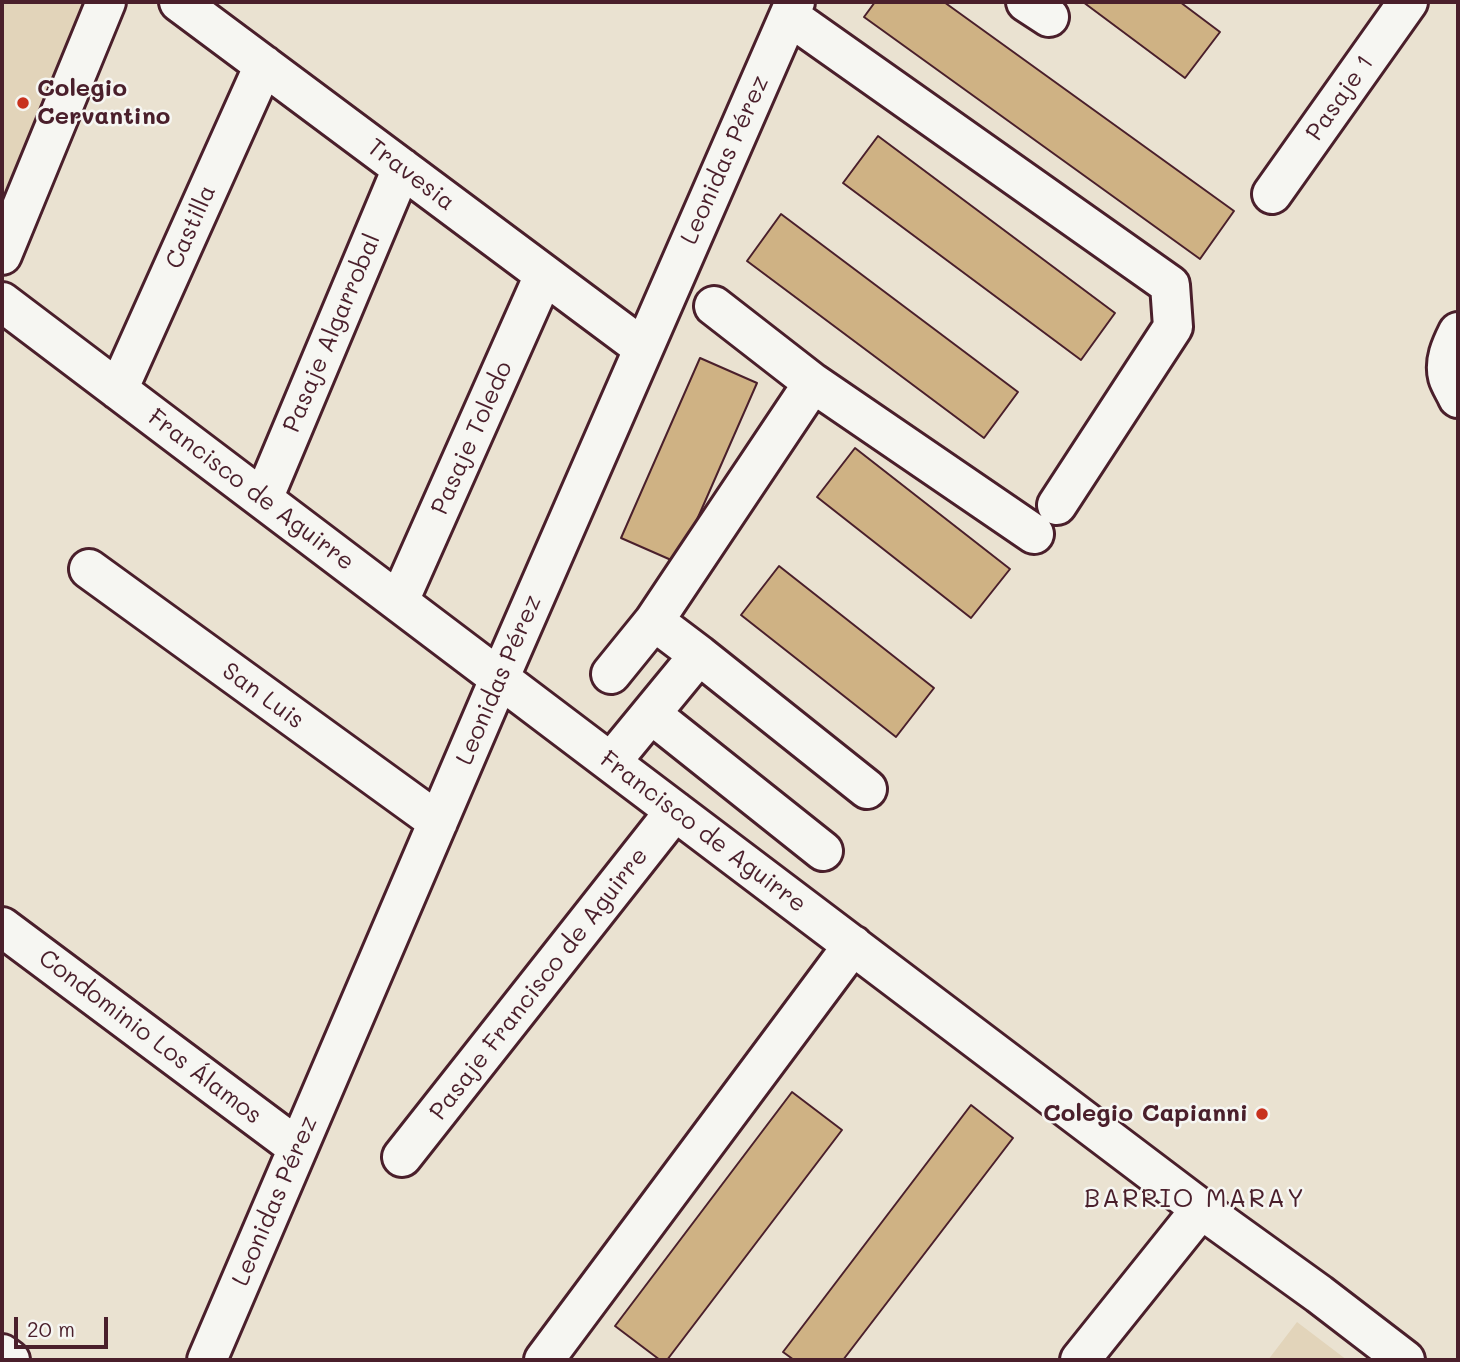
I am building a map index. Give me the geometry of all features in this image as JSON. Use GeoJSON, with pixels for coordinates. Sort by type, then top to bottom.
{"type":"FeatureCollection","features":[{"type":"Feature","properties":{"kind":"street"},"geometry":{"type":"LineString","coordinates":[[2,255],[106,2]]}},
{"type":"Feature","properties":{"kind":"street","name":"Travesia"},"geometry":{"type":"LineString","coordinates":[[179,2],[643,348]]}},
{"type":"Feature","properties":{"kind":"street","name":"Pasaje 1"},"geometry":{"type":"LineString","coordinates":[[1272,194],[1408,2]]}},
{"type":"Feature","properties":{"kind":"street"},"geometry":{"type":"LineString","coordinates":[[792,9],[1170,285],[1173,327],[1057,505]]}},
{"type":"Feature","properties":{"kind":"street","name":"Leonidas Pérez"},"geometry":{"type":"LineString","coordinates":[[206,1360],[792,9]]}},
{"type":"Feature","properties":{"kind":"street","name":"Castilla"},"geometry":{"type":"LineString","coordinates":[[118,390],[264,65]]}},
{"type":"Feature","properties":{"kind":"street","name":"Pasaje Algarrobal"},"geometry":{"type":"LineString","coordinates":[[263,499],[402,168]]}},
{"type":"Feature","properties":{"kind":"street","name":"Pasaje Toledo"},"geometry":{"type":"LineString","coordinates":[[399,601],[544,275]]}},
{"type":"Feature","properties":{"kind":"street","name":"Francisco de Aguirre"},"geometry":{"type":"LineString","coordinates":[[2,302],[1201,1209],[1405,1360]]}},
{"type":"Feature","properties":{"kind":"street"},"geometry":{"type":"LineString","coordinates":[[714,306],[813,383],[1034,534]]}},
{"type":"Feature","properties":{"kind":"street"},"geometry":{"type":"LineString","coordinates":[[1458,332],[1448,356],[1448,377],[1458,398]]}},
{"type":"Feature","properties":{"kind":"street"},"geometry":{"type":"LineString","coordinates":[[611,674],[654,621],[813,383]]}},
{"type":"Feature","properties":{"kind":"street","name":"San Luis"},"geometry":{"type":"LineString","coordinates":[[89,569],[438,822]]}},
{"type":"Feature","properties":{"kind":"street"},"geometry":{"type":"LineString","coordinates":[[654,621],[867,789]]}},
{"type":"Feature","properties":{"kind":"street"},"geometry":{"type":"LineString","coordinates":[[611,762],[699,655]]}},
{"type":"Feature","properties":{"kind":"street"},"geometry":{"type":"LineString","coordinates":[[651,714],[823,850]]}},
{"type":"Feature","properties":{"kind":"street","name":"Pasaje Francisco de Aguirre"},"geometry":{"type":"LineString","coordinates":[[402,1157],[675,811]]}},
{"type":"Feature","properties":{"kind":"street","name":"Condominio Los Álamos"},"geometry":{"type":"LineString","coordinates":[[2,927],[298,1148]]}},
{"type":"Feature","properties":{"kind":"street"},"geometry":{"type":"LineString","coordinates":[[544,1360],[853,945]]}},
{"type":"Feature","properties":{"kind":"street"},"geometry":{"type":"LineString","coordinates":[[1080,1360],[1201,1209]]}},
{"type":"Feature","properties":{"kind":"street"},"geometry":{"type":"LineString","coordinates":[[2,1354],[10,1360]]}},
{"type":"Feature","properties":{"kind":"shaded area","name":"Colegio Cervantino"},"geometry":{"type":"Polygon","coordinates":[[[2,2],[85,2],[2,205],[2,2]]]}},
{"type":"Feature","properties":{"kind":"shaded area"},"geometry":{"type":"Polygon","coordinates":[[[1297,1322],[1347,1360],[1268,1360],[1297,1322]]]}},
{"type":"Feature","properties":{"kind":"building"},"geometry":{"type":"Polygon","coordinates":[[[875,2],[944,2],[1234,211],[1200,259],[864,17],[875,2]]]}},
{"type":"Feature","properties":{"kind":"building"},"geometry":{"type":"Polygon","coordinates":[[[1083,2],[1180,2],[1220,32],[1185,78],[1083,2]]]}},
{"type":"Feature","properties":{"kind":"building"},"geometry":{"type":"Polygon","coordinates":[[[878,136],[1115,313],[1081,360],[843,183],[878,136]]]}},
{"type":"Feature","properties":{"kind":"building"},"geometry":{"type":"Polygon","coordinates":[[[781,214],[1018,392],[984,438],[747,261],[781,214]]]}},
{"type":"Feature","properties":{"kind":"building"},"geometry":{"type":"Polygon","coordinates":[[[700,358],[757,383],[678,563],[621,538],[700,358]]]}},
{"type":"Feature","properties":{"kind":"building"},"geometry":{"type":"Polygon","coordinates":[[[855,448],[1010,569],[971,618],[817,497],[855,448]]]}},
{"type":"Feature","properties":{"kind":"building"},"geometry":{"type":"Polygon","coordinates":[[[779,566],[934,688],[896,737],[741,615],[779,566]]]}},
{"type":"Feature","properties":{"kind":"building"},"geometry":{"type":"Polygon","coordinates":[[[792,1092],[842,1130],[667,1360],[660,1360],[615,1326],[792,1092]]]}},
{"type":"Feature","properties":{"kind":"building"},"geometry":{"type":"Polygon","coordinates":[[[971,1105],[1013,1138],[843,1360],[794,1360],[783,1352],[971,1105]]]}},
{"type":"Feature","properties":{"kind":"place","name":"Colegio Cervantino"},"geometry":{"type":"Point","coordinates":[23,103]}},
{"type":"Feature","properties":{"kind":"place","name":"Colegio Capianni"},"geometry":{"type":"Point","coordinates":[1262,1114]}},
{"type":"Feature","properties":{"kind":"district","name":"BARRIO MARAY"},"geometry":{"type":"Point","coordinates":[1195,1199]}}]}
